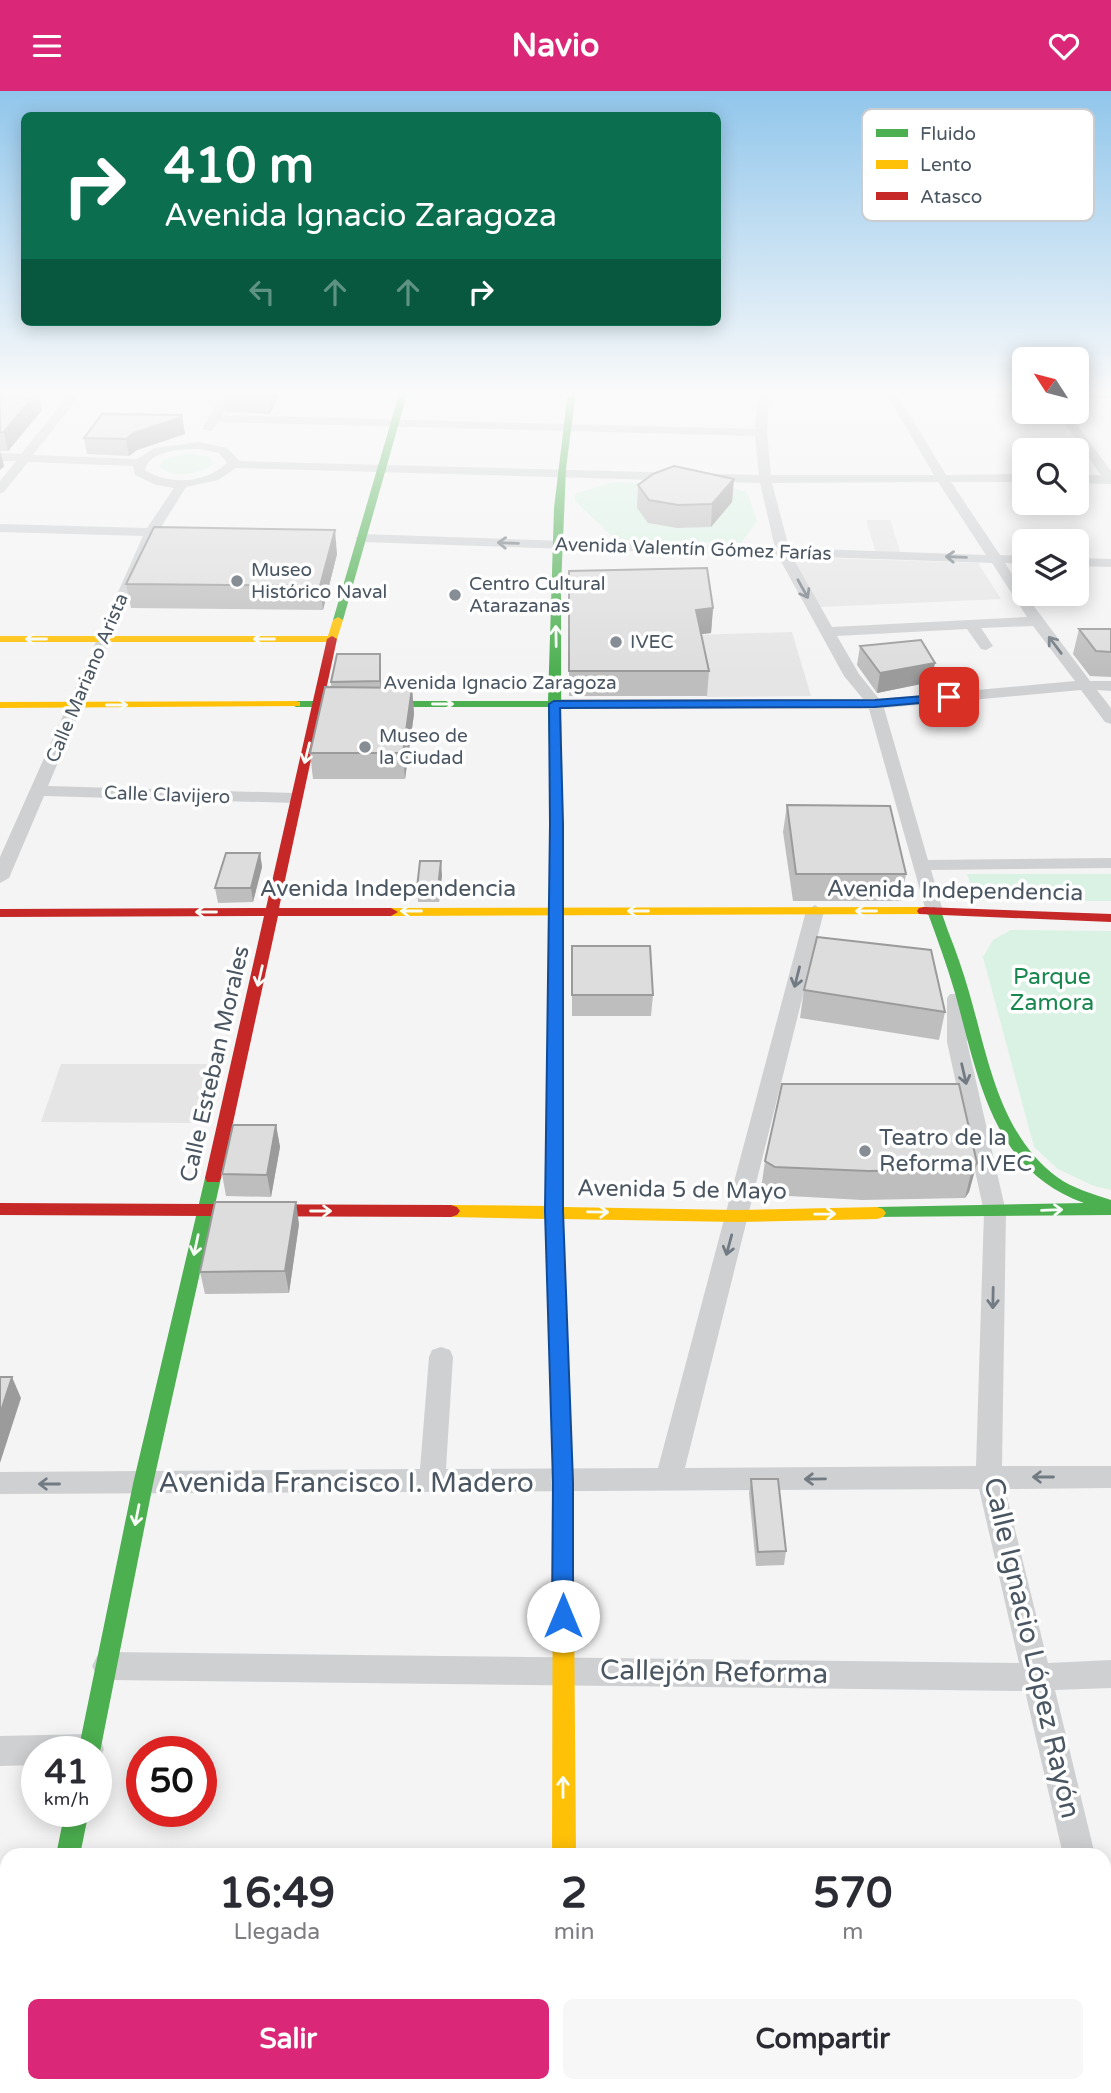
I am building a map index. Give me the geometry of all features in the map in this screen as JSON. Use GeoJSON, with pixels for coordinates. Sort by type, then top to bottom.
{"type":"FeatureCollection","features":[{"type":"Feature","properties":{"kind":"main road","name":"Calle Esteban Morales"},"geometry":{"type":"LineString","coordinates":[[92,1736],[143,1484],[274,911],[295,799],[332,639],[362,538],[374,484]]}},
{"type":"Feature","properties":{"kind":"main road"},"geometry":{"type":"LineString","coordinates":[[558,484],[555,544],[554,704],[554,1211],[563,1482],[564,1848]]}},
{"type":"Feature","properties":{"kind":"main road"},"geometry":{"type":"LineString","coordinates":[[0,639],[332,639]]}},
{"type":"Feature","properties":{"kind":"main road","name":"Avenida Ignacio Zaragoza"},"geometry":{"type":"LineString","coordinates":[[0,705],[554,704]]}},
{"type":"Feature","properties":{"kind":"main road","name":"Avenida Independencia"},"geometry":{"type":"LineString","coordinates":[[0,913],[934,911],[1111,918]]}},
{"type":"Feature","properties":{"kind":"main road","name":"Calle Ignacio López Rayón"},"geometry":{"type":"LineString","coordinates":[[934,911],[987,1085],[1020,1146],[1044,1176],[1073,1193],[1111,1207]]}},
{"type":"Feature","properties":{"kind":"main road","name":"Avenida 5 de Mayo"},"geometry":{"type":"LineString","coordinates":[[0,1209],[554,1211],[737,1216],[995,1212],[1111,1207]]}},
{"type":"Feature","properties":{"kind":"main road"},"geometry":{"type":"LineString","coordinates":[[69,1848],[74,1827]]}},
{"type":"Feature","properties":{"kind":"street","name":"Calle Mariano Arista"},"geometry":{"type":"LineString","coordinates":[[0,879],[151,532],[182,484]]}},
{"type":"Feature","properties":{"kind":"street","name":"Calle Ignacio López Rayón"},"geometry":{"type":"LineString","coordinates":[[766,484],[783,552],[852,677],[875,704],[934,911]]}},
{"type":"Feature","properties":{"kind":"street"},"geometry":{"type":"LineString","coordinates":[[946,484],[1037,621],[1111,719]]}},
{"type":"Feature","properties":{"kind":"street"},"geometry":{"type":"LineString","coordinates":[[0,528],[151,532]]}},
{"type":"Feature","properties":{"kind":"street","name":"Avenida Valentín Gómez Farías"},"geometry":{"type":"LineString","coordinates":[[362,538],[1012,560]]}},
{"type":"Feature","properties":{"kind":"street"},"geometry":{"type":"LineString","coordinates":[[1089,562],[1111,563]]}},
{"type":"Feature","properties":{"kind":"street"},"geometry":{"type":"LineString","coordinates":[[826,632],[1037,621]]}},
{"type":"Feature","properties":{"kind":"street"},"geometry":{"type":"LineString","coordinates":[[972,625],[986,646]]}},
{"type":"Feature","properties":{"kind":"street","name":"Avenida Ignacio Zaragoza"},"geometry":{"type":"LineString","coordinates":[[554,704],[875,704],[1084,685],[1111,686]]}},
{"type":"Feature","properties":{"kind":"street","name":"Calle Clavijero"},"geometry":{"type":"LineString","coordinates":[[39,792],[295,799]]}},
{"type":"Feature","properties":{"kind":"street"},"geometry":{"type":"LineString","coordinates":[[921,865],[1111,863]]}},
{"type":"Feature","properties":{"kind":"street"},"geometry":{"type":"LineString","coordinates":[[668,1481],[814,911]]}},
{"type":"Feature","properties":{"kind":"street","name":"Calle Ignacio López Rayón"},"geometry":{"type":"LineString","coordinates":[[957,982],[957,1042],[995,1212],[989,1477],[1077,1848]]}},
{"type":"Feature","properties":{"kind":"street"},"geometry":{"type":"LineString","coordinates":[[432,1481],[441,1357]]}},
{"type":"Feature","properties":{"kind":"street","name":"Avenida Francisco I. Madero"},"geometry":{"type":"LineString","coordinates":[[0,1483],[1111,1477]]}},
{"type":"Feature","properties":{"kind":"street","name":"Callejón Reforma"},"geometry":{"type":"LineString","coordinates":[[107,1666],[1037,1678],[1111,1674]]}},
{"type":"Feature","properties":{"kind":"street"},"geometry":{"type":"LineString","coordinates":[[0,1751],[21,1751]]}},
{"type":"Feature","properties":{"kind":"shaded area"},"geometry":{"type":"Polygon","coordinates":[[[866,520],[890,520],[901,554],[876,553],[866,520]]]}},
{"type":"Feature","properties":{"kind":"shaded area"},"geometry":{"type":"Polygon","coordinates":[[[793,557],[978,563],[1001,599],[820,607],[793,557]]]}},
{"type":"Feature","properties":{"kind":"shaded area"},"geometry":{"type":"Polygon","coordinates":[[[792,632],[811,696],[707,697],[695,635],[792,632]]]}},
{"type":"Feature","properties":{"kind":"shaded area"},"geometry":{"type":"Polygon","coordinates":[[[61,1064],[211,1064],[196,1123],[41,1122],[61,1064]]]}},
{"type":"Feature","properties":{"kind":"green space"},"geometry":{"type":"Polygon","coordinates":[[[606,484],[724,485],[747,492],[757,521],[741,543],[616,540],[575,501],[574,494],[606,484]],[[732,502],[648,523],[677,528],[711,527],[732,502]]]}},
{"type":"Feature","properties":{"kind":"green space"},"geometry":{"type":"Polygon","coordinates":[[[967,874],[1111,874],[1111,901],[976,901],[967,874]]]}},
{"type":"Feature","properties":{"kind":"green space","name":"Parque Zamora"},"geometry":{"type":"Polygon","coordinates":[[[1011,930],[1111,931],[1111,1190],[1094,1186],[1058,1169],[1034,1147],[983,957],[993,940],[1011,930]]]}},
{"type":"Feature","properties":{"kind":"building"},"geometry":{"type":"Polygon","coordinates":[[[729,484],[712,504],[678,505],[649,500],[638,485],[729,484]]]}},
{"type":"Feature","properties":{"kind":"building"},"geometry":{"type":"Polygon","coordinates":[[[154,527],[335,530],[320,586],[126,584],[154,527]]]}},
{"type":"Feature","properties":{"kind":"building","name":"IVEC"},"geometry":{"type":"Polygon","coordinates":[[[707,568],[713,608],[696,610],[709,671],[569,671],[569,571],[707,568]]]}},
{"type":"Feature","properties":{"kind":"building"},"geometry":{"type":"Polygon","coordinates":[[[1079,629],[1111,629],[1111,652],[1096,651],[1079,629]]]}},
{"type":"Feature","properties":{"kind":"building"},"geometry":{"type":"Polygon","coordinates":[[[921,640],[935,663],[880,673],[860,646],[921,640]]]}},
{"type":"Feature","properties":{"kind":"building"},"geometry":{"type":"Polygon","coordinates":[[[337,654],[380,654],[380,681],[331,682],[337,654]]]}},
{"type":"Feature","properties":{"kind":"building"},"geometry":{"type":"Polygon","coordinates":[[[325,687],[412,688],[403,753],[310,753],[325,687]]]}},
{"type":"Feature","properties":{"kind":"building"},"geometry":{"type":"Polygon","coordinates":[[[787,805],[890,806],[906,874],[796,874],[787,805]]]}},
{"type":"Feature","properties":{"kind":"building"},"geometry":{"type":"Polygon","coordinates":[[[226,853],[260,853],[251,888],[215,888],[226,853]]]}},
{"type":"Feature","properties":{"kind":"building"},"geometry":{"type":"Polygon","coordinates":[[[420,861],[441,861],[438,888],[417,888],[420,861]]]}},
{"type":"Feature","properties":{"kind":"building"},"geometry":{"type":"Polygon","coordinates":[[[817,937],[931,950],[945,1012],[804,990],[817,937]]]}},
{"type":"Feature","properties":{"kind":"building"},"geometry":{"type":"Polygon","coordinates":[[[572,946],[650,946],[653,995],[572,995],[572,946]]]}},
{"type":"Feature","properties":{"kind":"building","name":"Teatro de la Reforma IVEC"},"geometry":{"type":"Polygon","coordinates":[[[782,1084],[959,1084],[977,1163],[972,1169],[868,1171],[775,1167],[765,1161],[782,1084]]]}},
{"type":"Feature","properties":{"kind":"building"},"geometry":{"type":"Polygon","coordinates":[[[233,1125],[276,1125],[267,1175],[222,1174],[233,1125]]]}},
{"type":"Feature","properties":{"kind":"building"},"geometry":{"type":"Polygon","coordinates":[[[215,1202],[296,1202],[285,1271],[200,1272],[215,1202]]]}},
{"type":"Feature","properties":{"kind":"building"},"geometry":{"type":"Polygon","coordinates":[[[0,1377],[12,1377],[0,1414],[0,1377]]]}},
{"type":"Feature","properties":{"kind":"building"},"geometry":{"type":"Polygon","coordinates":[[[751,1479],[778,1479],[786,1551],[758,1552],[751,1479]]]}},
{"type":"Feature","properties":{"kind":"traffic: fast"},"geometry":{"type":"LineString","coordinates":[[338,620],[375,484]]}},
{"type":"Feature","properties":{"kind":"traffic: fast"},"geometry":{"type":"LineString","coordinates":[[296,704],[554,704],[561,484]]}},
{"type":"Feature","properties":{"kind":"traffic: fast"},"geometry":{"type":"LineString","coordinates":[[554,704],[557,824],[554,1192]]}},
{"type":"Feature","properties":{"kind":"traffic: fast"},"geometry":{"type":"LineString","coordinates":[[934,911],[959,982],[992,1095],[1015,1143],[1031,1163],[1051,1181],[1070,1192],[1105,1204]]}},
{"type":"Feature","properties":{"kind":"traffic: fast"},"geometry":{"type":"LineString","coordinates":[[92,1736],[143,1484],[213,1178]]}},
{"type":"Feature","properties":{"kind":"traffic: fast"},"geometry":{"type":"LineString","coordinates":[[877,1213],[1111,1209]]}},
{"type":"Feature","properties":{"kind":"traffic: fast"},"geometry":{"type":"LineString","coordinates":[[69,1848],[74,1827]]}},
{"type":"Feature","properties":{"kind":"traffic: slow"},"geometry":{"type":"LineString","coordinates":[[0,639],[332,639],[338,620]]}},
{"type":"Feature","properties":{"kind":"traffic: slow"},"geometry":{"type":"LineString","coordinates":[[0,705],[296,704]]}},
{"type":"Feature","properties":{"kind":"traffic: slow"},"geometry":{"type":"LineString","coordinates":[[391,912],[924,911]]}},
{"type":"Feature","properties":{"kind":"traffic: slow"},"geometry":{"type":"LineString","coordinates":[[554,1192],[563,1481],[564,1848]]}},
{"type":"Feature","properties":{"kind":"traffic: slow"},"geometry":{"type":"LineString","coordinates":[[451,1211],[737,1216],[877,1213]]}},
{"type":"Feature","properties":{"kind":"traffic: jam"},"geometry":{"type":"LineString","coordinates":[[213,1178],[332,639]]}},
{"type":"Feature","properties":{"kind":"traffic: jam"},"geometry":{"type":"LineString","coordinates":[[924,911],[1111,918]]}},
{"type":"Feature","properties":{"kind":"traffic: jam"},"geometry":{"type":"LineString","coordinates":[[0,913],[391,912]]}},
{"type":"Feature","properties":{"kind":"traffic: jam"},"geometry":{"type":"LineString","coordinates":[[0,1209],[451,1211]]}},
{"type":"Feature","properties":{"kind":"place","name":"Museo Histórico Naval"},"geometry":{"type":"Point","coordinates":[237,581]}},
{"type":"Feature","properties":{"kind":"place","name":"Centro Cultural Atarazanas"},"geometry":{"type":"Point","coordinates":[455,595]}},
{"type":"Feature","properties":{"kind":"place","name":"IVEC"},"geometry":{"type":"Point","coordinates":[616,642]}},
{"type":"Feature","properties":{"kind":"place","name":"Museo de la Ciudad"},"geometry":{"type":"Point","coordinates":[365,747]}},
{"type":"Feature","properties":{"kind":"place","name":"Teatro de la Reforma IVEC"},"geometry":{"type":"Point","coordinates":[865,1151]}},
{"type":"Feature","properties":{"kind":"route"},"geometry":{"type":"LineString","coordinates":[[563,1616],[563,1482],[554,1211],[554,704],[875,704],[949,697]]}}]}
